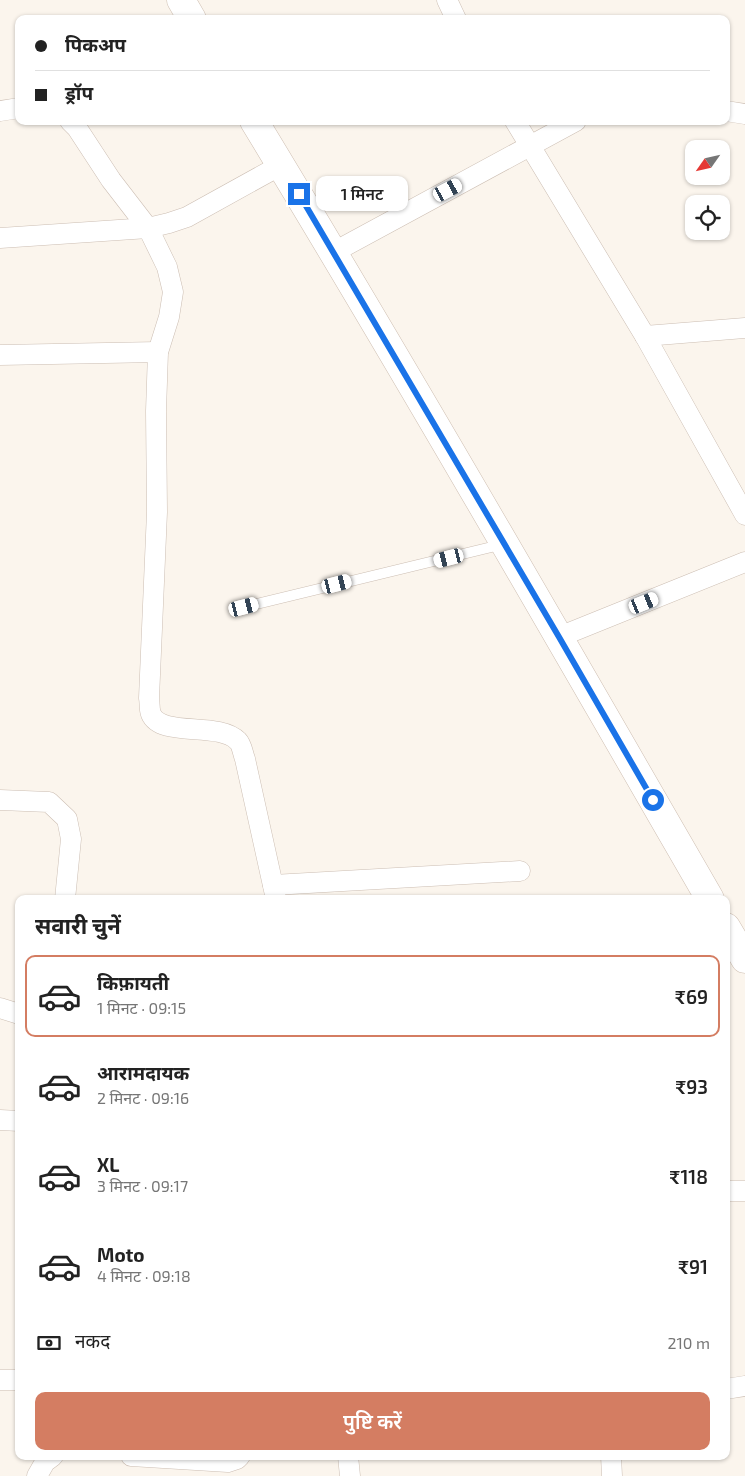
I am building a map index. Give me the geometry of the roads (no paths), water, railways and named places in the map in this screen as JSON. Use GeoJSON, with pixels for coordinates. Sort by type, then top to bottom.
{"type":"FeatureCollection","features":[{"type":"Feature","properties":{"kind":"street"},"geometry":{"type":"LineString","coordinates":[[181,0],[190,15]]}},
{"type":"Feature","properties":{"kind":"street"},"geometry":{"type":"LineString","coordinates":[[447,0],[454,15]]}},
{"type":"Feature","properties":{"kind":"street"},"geometry":{"type":"LineString","coordinates":[[0,111],[15,109]]}},
{"type":"Feature","properties":{"kind":"street"},"geometry":{"type":"LineString","coordinates":[[730,112],[745,114]]}},
{"type":"Feature","properties":{"kind":"street"},"geometry":{"type":"LineString","coordinates":[[74,125],[111,180],[148,228],[167,267],[172,292],[169,317],[158,352],[156,411],[158,512],[149,698],[151,714],[158,723],[171,727],[227,733],[240,742],[275,892],[520,871]]}},
{"type":"Feature","properties":{"kind":"street"},"geometry":{"type":"LineString","coordinates":[[256,125],[334,252],[708,895]]}},
{"type":"Feature","properties":{"kind":"street"},"geometry":{"type":"LineString","coordinates":[[517,125],[645,336],[745,516]]}},
{"type":"Feature","properties":{"kind":"street"},"geometry":{"type":"LineString","coordinates":[[334,252],[569,125]]}},
{"type":"Feature","properties":{"kind":"street"},"geometry":{"type":"LineString","coordinates":[[0,238],[148,228],[169,223],[187,216],[281,165]]}},
{"type":"Feature","properties":{"kind":"street"},"geometry":{"type":"LineString","coordinates":[[645,336],[745,328]]}},
{"type":"Feature","properties":{"kind":"street"},"geometry":{"type":"LineString","coordinates":[[0,355],[158,352]]}},
{"type":"Feature","properties":{"kind":"street"},"geometry":{"type":"LineString","coordinates":[[559,637],[745,562]]}},
{"type":"Feature","properties":{"kind":"street"},"geometry":{"type":"LineString","coordinates":[[0,800],[49,802],[67,818],[72,838],[65,895]]}},
{"type":"Feature","properties":{"kind":"street"},"geometry":{"type":"LineString","coordinates":[[730,934],[745,959]]}},
{"type":"Feature","properties":{"kind":"street"},"geometry":{"type":"LineString","coordinates":[[0,1008],[15,1013]]}},
{"type":"Feature","properties":{"kind":"street"},"geometry":{"type":"LineString","coordinates":[[0,1120],[15,1121]]}},
{"type":"Feature","properties":{"kind":"street"},"geometry":{"type":"LineString","coordinates":[[730,1191],[745,1191]]}},
{"type":"Feature","properties":{"kind":"street"},"geometry":{"type":"LineString","coordinates":[[0,1380],[15,1380]]}},
{"type":"Feature","properties":{"kind":"street"},"geometry":{"type":"LineString","coordinates":[[730,1388],[745,1386]]}},
{"type":"Feature","properties":{"kind":"street"},"geometry":{"type":"LineString","coordinates":[[36,1476],[48,1460]]}},
{"type":"Feature","properties":{"kind":"street"},"geometry":{"type":"LineString","coordinates":[[196,1460],[228,1462],[234,1460]]}},
{"type":"Feature","properties":{"kind":"street"},"geometry":{"type":"LineString","coordinates":[[348,1460],[350,1476]]}},
{"type":"Feature","properties":{"kind":"street"},"geometry":{"type":"LineString","coordinates":[[611,1460],[612,1476]]}},
{"type":"Feature","properties":{"kind":"lane"},"geometry":{"type":"LineString","coordinates":[[244,607],[504,544]]}}]}
